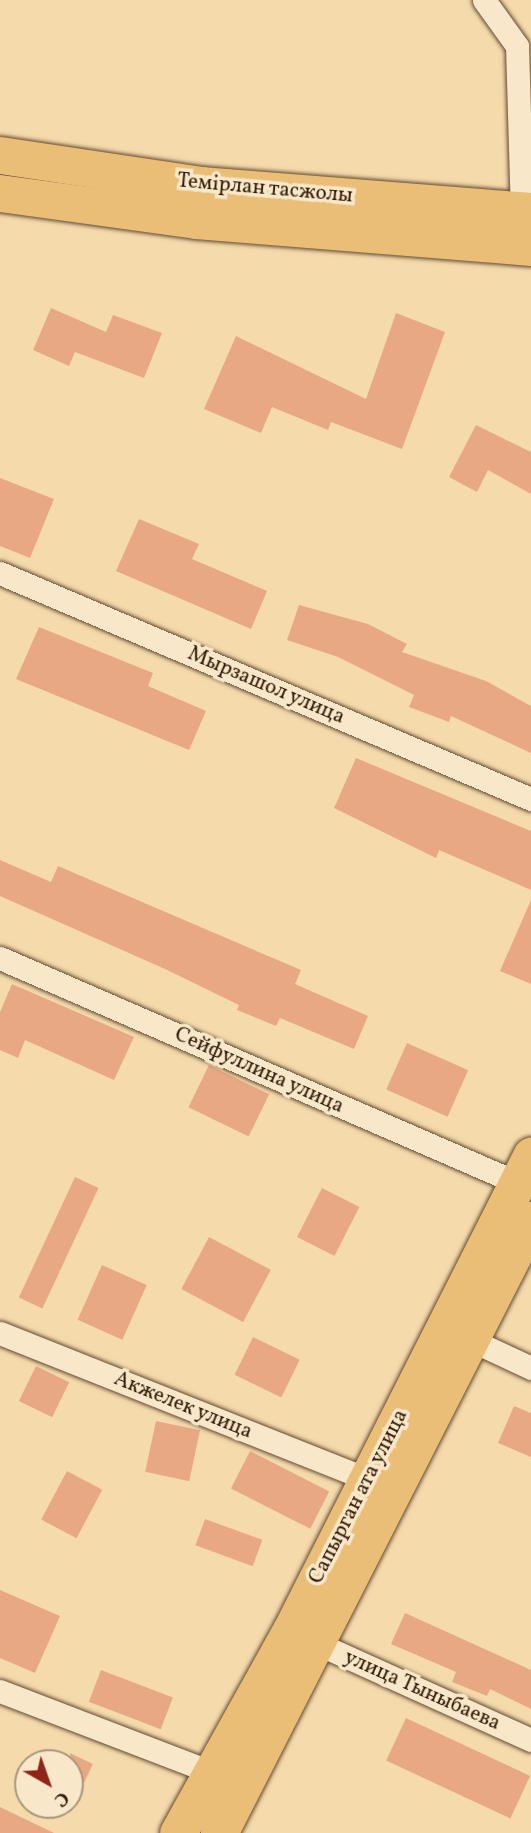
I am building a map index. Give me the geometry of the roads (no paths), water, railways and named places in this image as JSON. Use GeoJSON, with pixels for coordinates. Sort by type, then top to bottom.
{"type":"FeatureCollection","features":[{"type":"Feature","properties":{"kind":"main road","name":"Темірлан тасжолы"},"geometry":{"type":"LineString","coordinates":[[0,155],[200,185],[526,211]]}},
{"type":"Feature","properties":{"kind":"main road","name":"Темірлан тасжолы"},"geometry":{"type":"LineString","coordinates":[[0,193],[196,219],[531,247]]}},
{"type":"Feature","properties":{"kind":"main road","name":"Сапырган ата улица"},"geometry":{"type":"LineString","coordinates":[[178,1833],[290,1632],[525,1170]]}},
{"type":"Feature","properties":{"kind":"main road","name":"Сапырган ата улица"},"geometry":{"type":"LineString","coordinates":[[219,1833],[531,1220]]}},
{"type":"Feature","properties":{"kind":"street"},"geometry":{"type":"LineString","coordinates":[[484,0],[517,46],[526,211]]}},
{"type":"Feature","properties":{"kind":"street","name":"Мырзашол улица"},"geometry":{"type":"LineString","coordinates":[[0,573],[531,799]]}},
{"type":"Feature","properties":{"kind":"street","name":"Сейфуллина улица"},"geometry":{"type":"LineString","coordinates":[[0,958],[525,1170]]}},
{"type":"Feature","properties":{"kind":"street","name":"Акжелек улица"},"geometry":{"type":"LineString","coordinates":[[0,1333],[366,1479]]}},
{"type":"Feature","properties":{"kind":"street"},"geometry":{"type":"LineString","coordinates":[[471,1340],[531,1368]]}},
{"type":"Feature","properties":{"kind":"street","name":"улица Тыныбаева"},"geometry":{"type":"LineString","coordinates":[[314,1642],[531,1740]]}},
{"type":"Feature","properties":{"kind":"street"},"geometry":{"type":"LineString","coordinates":[[0,1690],[211,1772]]}}]}
